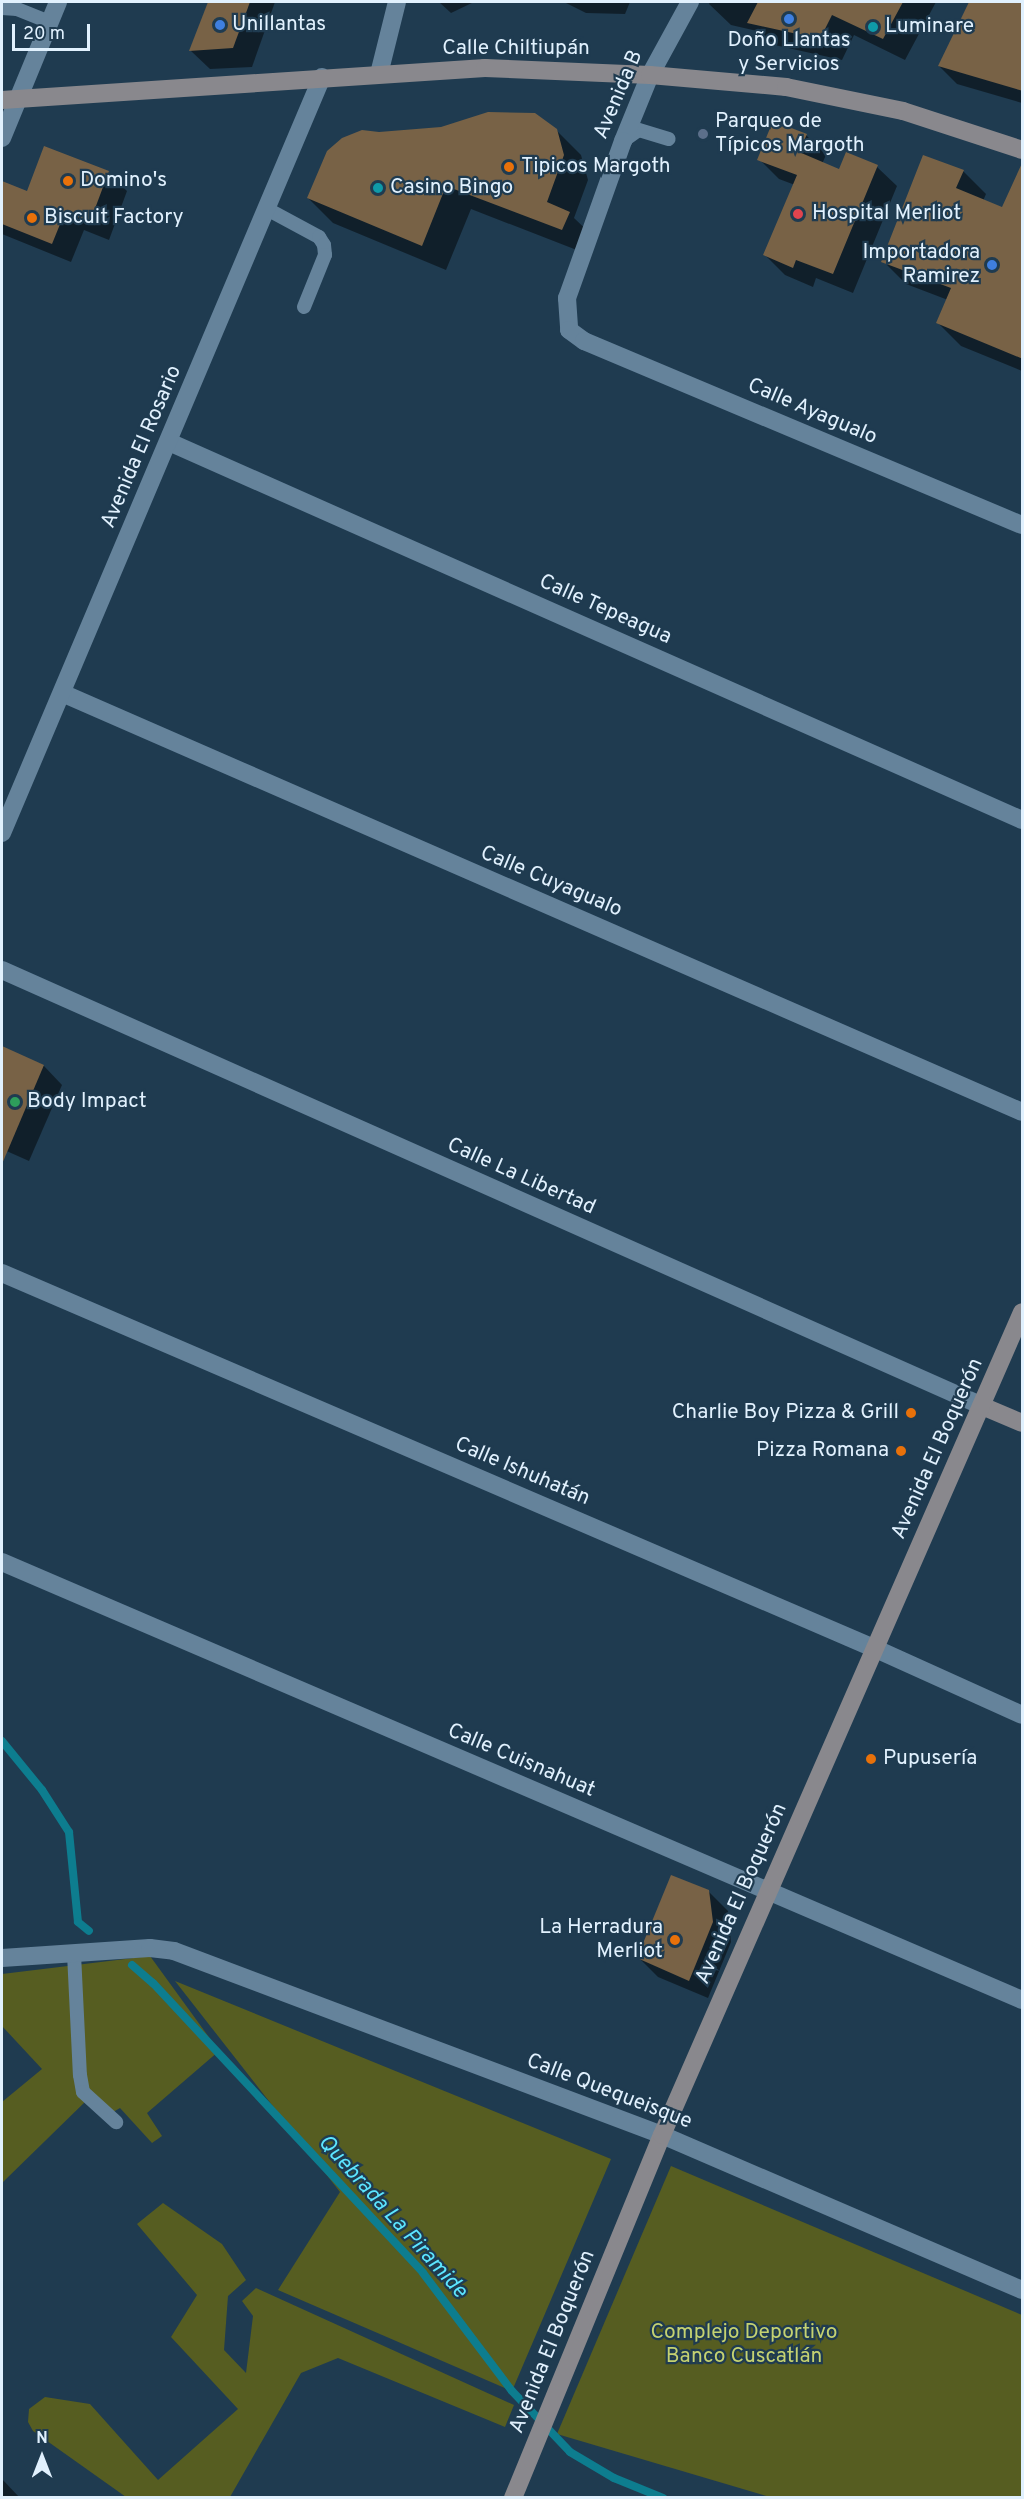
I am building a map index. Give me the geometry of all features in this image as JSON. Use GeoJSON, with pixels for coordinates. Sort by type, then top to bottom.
{"type":"FeatureCollection","features":[{"type":"Feature","properties":{"kind":"street"},"geometry":{"type":"LineString","coordinates":[[2,138],[11,99],[58,2]]}},
{"type":"Feature","properties":{"kind":"street"},"geometry":{"type":"LineString","coordinates":[[379,74],[397,2]]}},
{"type":"Feature","properties":{"kind":"street","name":"Avenida B"},"geometry":{"type":"LineString","coordinates":[[584,341],[569,330],[567,298],[623,141],[650,75],[690,2]]}},
{"type":"Feature","properties":{"kind":"street","name":"Calle Chiltiupán"},"geometry":{"type":"LineString","coordinates":[[11,99],[485,68],[650,75],[786,87],[903,111],[1023,150]]}},
{"type":"Feature","properties":{"kind":"street","name":"Avenida El Rosario"},"geometry":{"type":"LineString","coordinates":[[2,833],[322,77]]}},
{"type":"Feature","properties":{"kind":"street","name":"Calle Ayagualo"},"geometry":{"type":"LineString","coordinates":[[584,341],[1023,525]]}},
{"type":"Feature","properties":{"kind":"street","name":"Calle Tepeagua"},"geometry":{"type":"LineString","coordinates":[[169,442],[1023,820]]}},
{"type":"Feature","properties":{"kind":"street","name":"Calle Cuyagualo"},"geometry":{"type":"LineString","coordinates":[[62,693],[1023,1112]]}},
{"type":"Feature","properties":{"kind":"street","name":"Calle La Libertad"},"geometry":{"type":"LineString","coordinates":[[2,970],[1023,1423]]}},
{"type":"Feature","properties":{"kind":"street","name":"Calle Ishuhatán"},"geometry":{"type":"LineString","coordinates":[[2,1273],[876,1649],[1023,1715]]}},
{"type":"Feature","properties":{"kind":"street","name":"Avenida El Boquerón"},"geometry":{"type":"LineString","coordinates":[[513,2498],[662,2135],[767,1891],[876,1649],[1023,1312]]}},
{"type":"Feature","properties":{"kind":"street","name":"Calle Cuisnahuat"},"geometry":{"type":"LineString","coordinates":[[2,1562],[1023,2001]]}},
{"type":"Feature","properties":{"kind":"street","name":"Calle Quequeisque"},"geometry":{"type":"LineString","coordinates":[[2,1958],[150,1948],[174,1951],[662,2135],[1023,2290]]}},
{"type":"Feature","properties":{"kind":"lane"},"geometry":{"type":"LineString","coordinates":[[2,8],[17,9],[50,22]]}},
{"type":"Feature","properties":{"kind":"lane"},"geometry":{"type":"LineString","coordinates":[[623,141],[639,130],[669,139]]}},
{"type":"Feature","properties":{"kind":"lane"},"geometry":{"type":"LineString","coordinates":[[267,209],[319,237],[324,244],[325,255],[304,307]]}},
{"type":"Feature","properties":{"kind":"lane"},"geometry":{"type":"LineString","coordinates":[[74,1954],[80,2075],[83,2092],[116,2121]]}},
{"type":"Feature","properties":{"kind":"green space"},"geometry":{"type":"Polygon","coordinates":[[[150,1956],[219,2051],[147,2113],[162,2136],[152,2143],[120,2108],[103,2118],[87,2100],[2,2183],[2,2102],[42,2069],[2,2026],[2,1974],[150,1956]]]}},
{"type":"Feature","properties":{"kind":"green space"},"geometry":{"type":"Polygon","coordinates":[[[175,1981],[611,2159],[512,2391],[278,2290],[340,2192],[175,1981]]]}},
{"type":"Feature","properties":{"kind":"green space","name":"Complejo Deportivo Banco Cuscatlán"},"geometry":{"type":"Polygon","coordinates":[[[671,2166],[1022,2315],[1022,2497],[770,2497],[557,2434],[671,2166]]]}},
{"type":"Feature","properties":{"kind":"green space"},"geometry":{"type":"Polygon","coordinates":[[[163,2203],[222,2244],[246,2280],[228,2296],[224,2350],[246,2373],[253,2316],[242,2301],[256,2288],[514,2405],[505,2427],[338,2358],[301,2373],[230,2497],[126,2497],[33,2431],[28,2422],[29,2409],[45,2397],[90,2404],[158,2480],[238,2409],[171,2337],[197,2295],[137,2224],[163,2203]]]}},
{"type":"Feature","properties":{"kind":"building","name":"Unillantas"},"geometry":{"type":"Polygon","coordinates":[[[208,2],[250,2],[233,48],[189,51],[208,2]]]}},
{"type":"Feature","properties":{"kind":"building"},"geometry":{"type":"Polygon","coordinates":[[[758,2],[903,2],[883,39],[832,15],[820,39],[747,23],[758,2]]]}},
{"type":"Feature","properties":{"kind":"building"},"geometry":{"type":"Polygon","coordinates":[[[969,2],[1023,2],[1023,91],[938,66],[969,2]]]}},
{"type":"Feature","properties":{"kind":"building"},"geometry":{"type":"Polygon","coordinates":[[[488,112],[535,113],[557,129],[564,155],[547,202],[570,212],[562,230],[446,186],[422,246],[307,198],[327,151],[342,138],[362,130],[379,132],[441,127],[488,112]]]}},
{"type":"Feature","properties":{"kind":"building"},"geometry":{"type":"Polygon","coordinates":[[[773,121],[807,134],[799,152],[839,169],[846,152],[878,165],[833,274],[796,260],[793,268],[763,255],[797,175],[757,160],[773,121]]]}},
{"type":"Feature","properties":{"kind":"building","name":"Domino's"},"geometry":{"type":"Polygon","coordinates":[[[44,146],[109,171],[90,222],[65,212],[52,244],[2,224],[2,181],[27,191],[44,146]]]}},
{"type":"Feature","properties":{"kind":"building"},"geometry":{"type":"Polygon","coordinates":[[[923,155],[964,170],[956,188],[1002,207],[1023,161],[1023,359],[936,323],[951,288],[881,262],[923,155]]]}},
{"type":"Feature","properties":{"kind":"building","name":"Body Impact"},"geometry":{"type":"Polygon","coordinates":[[[2,1046],[44,1065],[2,1164],[2,1046]]]}},
{"type":"Feature","properties":{"kind":"building","name":"La Herradura Merliot"},"geometry":{"type":"Polygon","coordinates":[[[671,1875],[709,1890],[713,1922],[689,1981],[637,1958],[671,1875]]]}},
{"type":"Feature","properties":{"kind":"waterway"},"geometry":{"type":"LineString","coordinates":[[2,1741],[42,1790],[69,1832],[78,1922],[89,1931]]}},
{"type":"Feature","properties":{"kind":"waterway","name":"Quebrada La Piramide"},"geometry":{"type":"LineString","coordinates":[[132,1965],[153,1983],[423,2273],[512,2391],[570,2452],[614,2478],[663,2498]]}},
{"type":"Feature","properties":{"kind":"place","name":"Doño Llantas y Servicios"},"geometry":{"type":"Point","coordinates":[789,19]}},
{"type":"Feature","properties":{"kind":"place","name":"Unillantas"},"geometry":{"type":"Point","coordinates":[220,25]}},
{"type":"Feature","properties":{"kind":"place","name":"Luminare"},"geometry":{"type":"Point","coordinates":[873,27]}},
{"type":"Feature","properties":{"kind":"place","name":"Parqueo de Típicos Margoth"},"geometry":{"type":"Point","coordinates":[703,134]}},
{"type":"Feature","properties":{"kind":"place","name":"Tipicos Margoth"},"geometry":{"type":"Point","coordinates":[509,167]}},
{"type":"Feature","properties":{"kind":"place","name":"Domino's"},"geometry":{"type":"Point","coordinates":[68,181]}},
{"type":"Feature","properties":{"kind":"place","name":"Casino Bingo"},"geometry":{"type":"Point","coordinates":[378,188]}},
{"type":"Feature","properties":{"kind":"place","name":"Hospital Merliot"},"geometry":{"type":"Point","coordinates":[798,214]}},
{"type":"Feature","properties":{"kind":"place","name":"Biscuit Factory"},"geometry":{"type":"Point","coordinates":[32,218]}},
{"type":"Feature","properties":{"kind":"place","name":"Importadora Ramirez"},"geometry":{"type":"Point","coordinates":[992,265]}},
{"type":"Feature","properties":{"kind":"place","name":"Body Impact"},"geometry":{"type":"Point","coordinates":[15,1102]}},
{"type":"Feature","properties":{"kind":"place","name":"Charlie Boy Pizza & Grill"},"geometry":{"type":"Point","coordinates":[911,1413]}},
{"type":"Feature","properties":{"kind":"place","name":"Pizza Romana"},"geometry":{"type":"Point","coordinates":[901,1451]}},
{"type":"Feature","properties":{"kind":"place","name":"Pupusería"},"geometry":{"type":"Point","coordinates":[871,1759]}},
{"type":"Feature","properties":{"kind":"place","name":"La Herradura Merliot"},"geometry":{"type":"Point","coordinates":[675,1940]}}]}
